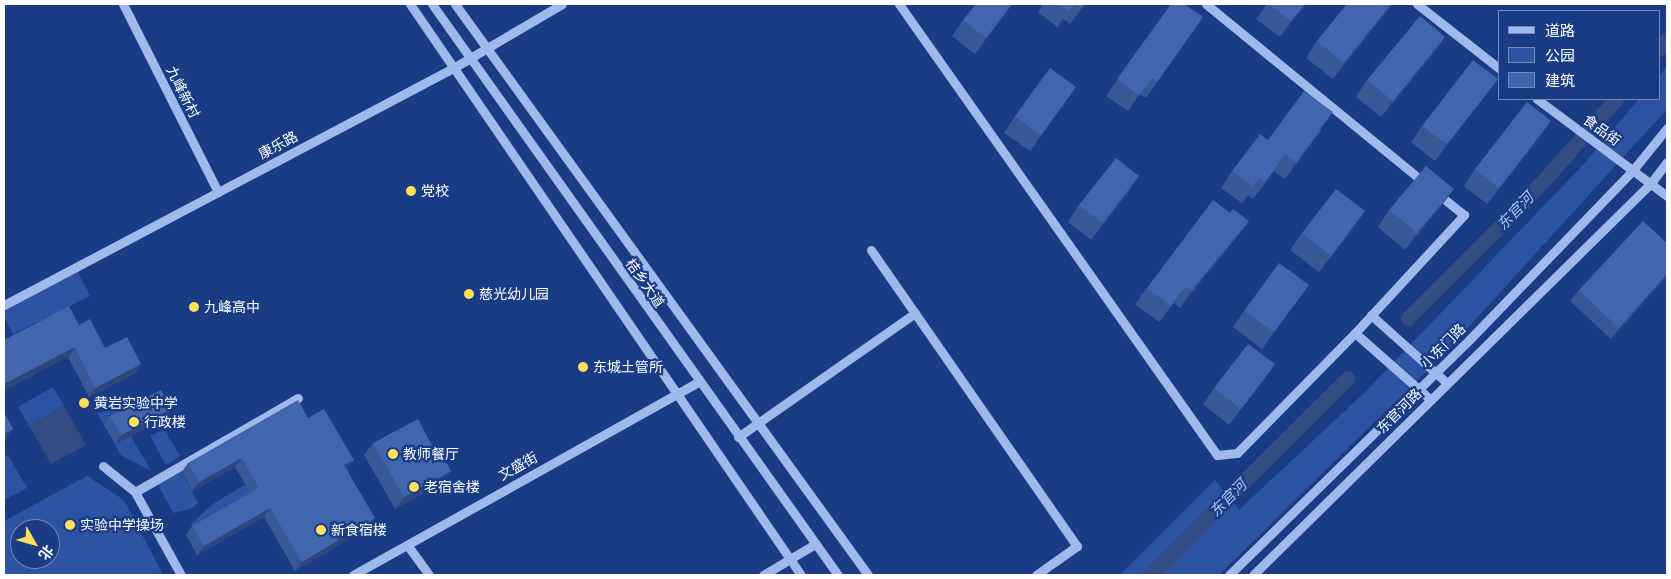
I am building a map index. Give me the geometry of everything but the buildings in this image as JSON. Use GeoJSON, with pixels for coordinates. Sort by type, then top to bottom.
{"type":"FeatureCollection","features":[{"type":"Feature","properties":{"kind":"street","name":"九峰新村"},"geometry":{"type":"LineString","coordinates":[[123,4],[218,192]]}},
{"type":"Feature","properties":{"kind":"street"},"geometry":{"type":"LineString","coordinates":[[410,4],[802,575]]}},
{"type":"Feature","properties":{"kind":"street","name":"桔乡大道"},"geometry":{"type":"LineString","coordinates":[[432,4],[698,382],[838,575]]}},
{"type":"Feature","properties":{"kind":"street"},"geometry":{"type":"LineString","coordinates":[[455,4],[868,575]]}},
{"type":"Feature","properties":{"kind":"street","name":"康乐路"},"geometry":{"type":"LineString","coordinates":[[4,305],[455,67],[562,4]]}},
{"type":"Feature","properties":{"kind":"street"},"geometry":{"type":"LineString","coordinates":[[899,4],[1217,455],[1237,453],[1355,333],[1464,215],[1206,4]]}},
{"type":"Feature","properties":{"kind":"street"},"geometry":{"type":"LineString","coordinates":[[1417,4],[1498,67]]}},
{"type":"Feature","properties":{"kind":"street","name":"食品街"},"geometry":{"type":"LineString","coordinates":[[1538,100],[1667,196]]}},
{"type":"Feature","properties":{"kind":"street","name":"小东门路"},"geometry":{"type":"LineString","coordinates":[[1230,575],[1435,373],[1633,170],[1667,128]]}},
{"type":"Feature","properties":{"kind":"street"},"geometry":{"type":"LineString","coordinates":[[1651,183],[1667,162]]}},
{"type":"Feature","properties":{"kind":"street","name":"东官河路"},"geometry":{"type":"LineString","coordinates":[[1253,575],[1651,183]]}},
{"type":"Feature","properties":{"kind":"street"},"geometry":{"type":"LineString","coordinates":[[871,250],[1077,546],[1036,575]]}},
{"type":"Feature","properties":{"kind":"street"},"geometry":{"type":"LineString","coordinates":[[738,437],[915,313]]}},
{"type":"Feature","properties":{"kind":"street"},"geometry":{"type":"LineString","coordinates":[[1371,315],[1447,383]]}},
{"type":"Feature","properties":{"kind":"street"},"geometry":{"type":"LineString","coordinates":[[1355,333],[1431,400]]}},
{"type":"Feature","properties":{"kind":"street","name":"文盛街"},"geometry":{"type":"LineString","coordinates":[[353,575],[408,546],[698,382]]}},
{"type":"Feature","properties":{"kind":"street"},"geometry":{"type":"LineString","coordinates":[[135,492],[298,398]]}},
{"type":"Feature","properties":{"kind":"street"},"geometry":{"type":"LineString","coordinates":[[103,466],[135,492],[181,575]]}},
{"type":"Feature","properties":{"kind":"street"},"geometry":{"type":"LineString","coordinates":[[763,575],[815,544]]}},
{"type":"Feature","properties":{"kind":"street"},"geometry":{"type":"LineString","coordinates":[[408,546],[429,575]]}},
{"type":"Feature","properties":{"kind":"green space"},"geometry":{"type":"Polygon","coordinates":[[[1667,66],[1667,109],[1444,354],[1219,575],[1120,575],[1215,480],[1239,510],[1366,391],[1582,166],[1638,100],[1661,100],[1661,74],[1667,66]]]}},
{"type":"Feature","properties":{"kind":"green space"},"geometry":{"type":"Polygon","coordinates":[[[76,268],[90,296],[13,334],[4,316],[4,305],[76,268]]]}},
{"type":"Feature","properties":{"kind":"green space"},"geometry":{"type":"Polygon","coordinates":[[[53,387],[64,406],[29,426],[18,407],[53,387]]]}},
{"type":"Feature","properties":{"kind":"green space"},"geometry":{"type":"Polygon","coordinates":[[[116,408],[120,417],[104,425],[97,413],[116,408]]]}},
{"type":"Feature","properties":{"kind":"green space"},"geometry":{"type":"Polygon","coordinates":[[[164,429],[180,456],[166,465],[150,436],[164,429]]]}},
{"type":"Feature","properties":{"kind":"green space"},"geometry":{"type":"Polygon","coordinates":[[[131,436],[151,471],[121,455],[115,444],[131,436]]]}},
{"type":"Feature","properties":{"kind":"green space"},"geometry":{"type":"Polygon","coordinates":[[[8,455],[27,488],[4,500],[4,457],[8,455]]]}},
{"type":"Feature","properties":{"kind":"green space"},"geometry":{"type":"Polygon","coordinates":[[[181,471],[198,503],[190,509],[173,513],[158,484],[181,471]]]}},
{"type":"Feature","properties":{"kind":"green space","name":"实验中学操场"},"geometry":{"type":"Polygon","coordinates":[[[87,476],[124,500],[163,575],[4,575],[4,521],[87,476]]]}},
{"type":"Feature","properties":{"kind":"green space"},"geometry":{"type":"Polygon","coordinates":[[[245,485],[253,497],[195,530],[191,524],[214,503],[245,485]]]}},
{"type":"Feature","properties":{"kind":"shaded area"},"geometry":{"type":"Polygon","coordinates":[[[64,406],[86,445],[51,464],[29,426],[64,406]]]}},
{"type":"Feature","properties":{"kind":"waterway","name":"东官河"},"geometry":{"type":"LineString","coordinates":[[1661,47],[1667,39]]}},
{"type":"Feature","properties":{"kind":"waterway","name":"东官河"},"geometry":{"type":"LineString","coordinates":[[1408,318],[1525,201],[1615,100]]}},
{"type":"Feature","properties":{"kind":"waterway","name":"东官河"},"geometry":{"type":"LineString","coordinates":[[1150,575],[1348,378]]}},
{"type":"Feature","properties":{"kind":"place","name":"党校"},"geometry":{"type":"Point","coordinates":[411,191]}},
{"type":"Feature","properties":{"kind":"place","name":"慈光幼儿园"},"geometry":{"type":"Point","coordinates":[469,294]}},
{"type":"Feature","properties":{"kind":"place","name":"九峰高中"},"geometry":{"type":"Point","coordinates":[194,307]}},
{"type":"Feature","properties":{"kind":"place","name":"东城土管所"},"geometry":{"type":"Point","coordinates":[583,367]}},
{"type":"Feature","properties":{"kind":"place","name":"黄岩实验中学"},"geometry":{"type":"Point","coordinates":[84,403]}},
{"type":"Feature","properties":{"kind":"place","name":"行政楼"},"geometry":{"type":"Point","coordinates":[134,422]}},
{"type":"Feature","properties":{"kind":"place","name":"教师餐厅"},"geometry":{"type":"Point","coordinates":[393,454]}},
{"type":"Feature","properties":{"kind":"place","name":"老宿舍楼"},"geometry":{"type":"Point","coordinates":[414,487]}},
{"type":"Feature","properties":{"kind":"place","name":"实验中学操场"},"geometry":{"type":"Point","coordinates":[70,525]}},
{"type":"Feature","properties":{"kind":"place","name":"新食宿楼"},"geometry":{"type":"Point","coordinates":[321,530]}}]}
